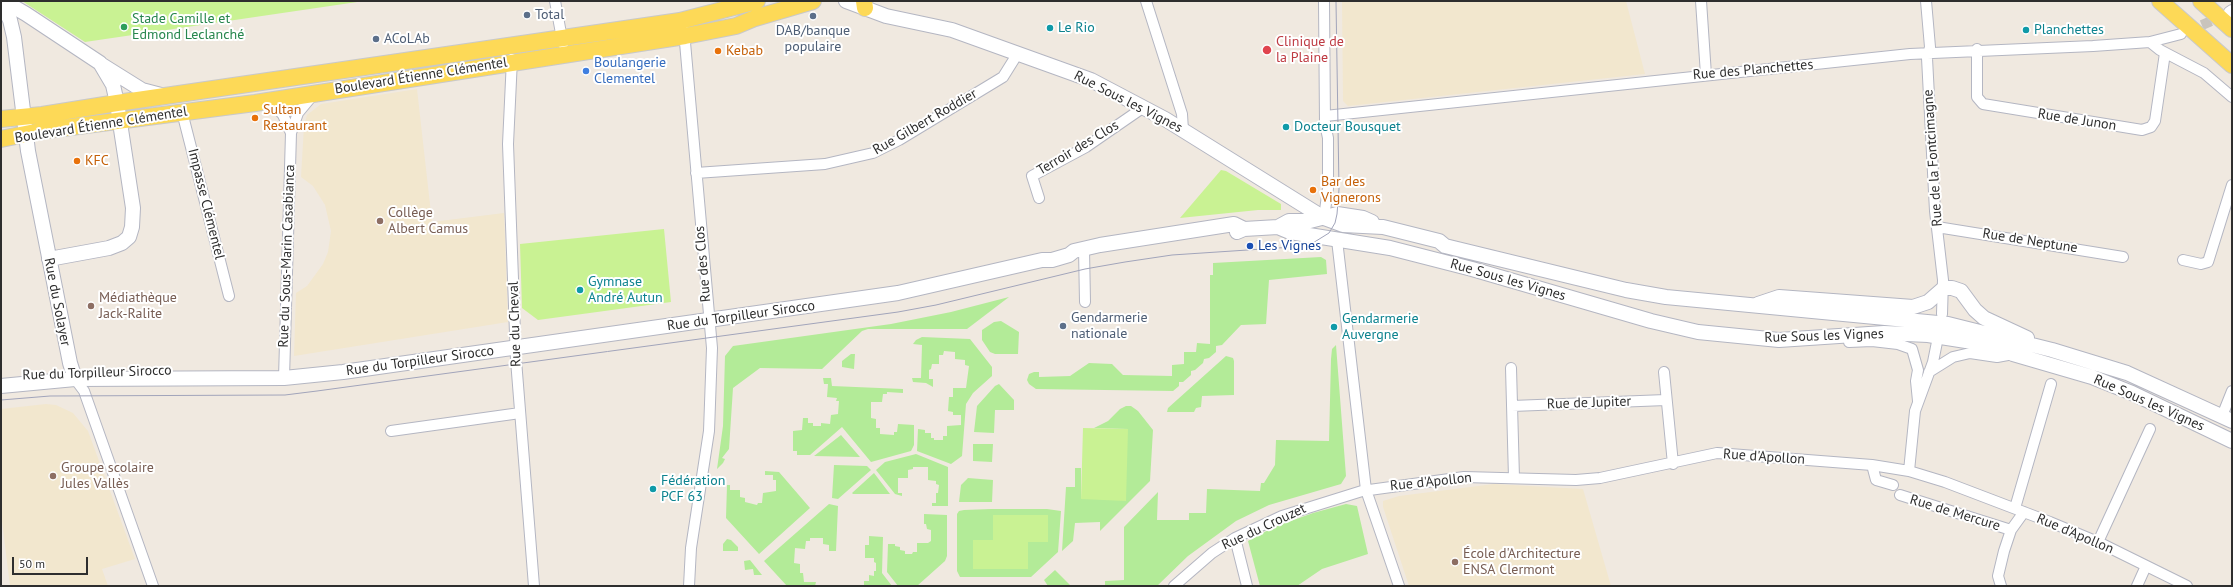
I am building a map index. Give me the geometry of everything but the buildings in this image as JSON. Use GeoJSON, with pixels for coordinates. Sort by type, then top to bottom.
{"type":"FeatureCollection","features":[{"type":"Feature","properties":{"kind":"main road","name":"Boulevard Étienne Clémentel"},"geometry":{"type":"LineString","coordinates":[[1,119],[24,117],[117,102],[511,54],[564,46],[683,20],[715,7],[757,1]]}},
{"type":"Feature","properties":{"kind":"main road","name":"Boulevard Étienne Clémentel"},"geometry":{"type":"LineString","coordinates":[[564,46],[684,36],[736,26],[794,4],[814,1]]}},
{"type":"Feature","properties":{"kind":"main road"},"geometry":{"type":"LineString","coordinates":[[2160,1],[2232,65]]}},
{"type":"Feature","properties":{"kind":"main road"},"geometry":{"type":"LineString","coordinates":[[2201,1],[2232,29]]}},
{"type":"Feature","properties":{"kind":"main road","name":"Boulevard Étienne Clémentel"},"geometry":{"type":"LineString","coordinates":[[1,139],[119,120],[315,94],[511,54]]}},
{"type":"Feature","properties":{"kind":"street"},"geometry":{"type":"LineString","coordinates":[[555,1],[564,46]]}},
{"type":"Feature","properties":{"kind":"street"},"geometry":{"type":"LineString","coordinates":[[846,1],[864,5]]}},
{"type":"Feature","properties":{"kind":"street"},"geometry":{"type":"LineString","coordinates":[[1146,1],[1182,114],[1183,130]]}},
{"type":"Feature","properties":{"kind":"street"},"geometry":{"type":"LineString","coordinates":[[1324,1],[1325,116],[1328,138],[1328,188],[1324,218]]}},
{"type":"Feature","properties":{"kind":"street"},"geometry":{"type":"LineString","coordinates":[[1701,1],[1706,75]]}},
{"type":"Feature","properties":{"kind":"street","name":"Rue de la Fontcimagne"},"geometry":{"type":"LineString","coordinates":[[1926,1],[1930,47],[1927,58],[1937,227],[1944,288],[1942,314]]}},
{"type":"Feature","properties":{"kind":"street"},"geometry":{"type":"LineString","coordinates":[[1,2],[8,3],[142,90],[164,96]]}},
{"type":"Feature","properties":{"kind":"street","name":"Rue Sous les Vignes"},"geometry":{"type":"LineString","coordinates":[[864,5],[915,22],[952,30],[1091,80],[1144,107],[1183,130],[1324,218],[1343,225],[1383,227],[1439,241],[1445,246],[1626,290],[1673,298],[1934,322],[2034,345],[2127,373],[2189,400],[2227,419]]}},
{"type":"Feature","properties":{"kind":"street","name":"Rue du Solayer"},"geometry":{"type":"LineString","coordinates":[[1,9],[6,12],[12,27],[28,152],[74,375],[84,391],[153,586]]}},
{"type":"Feature","properties":{"kind":"street"},"geometry":{"type":"LineString","coordinates":[[12,27],[22,19],[39,24]]}},
{"type":"Feature","properties":{"kind":"street","name":"Rue des Clos"},"geometry":{"type":"LineString","coordinates":[[683,20],[712,348],[709,431],[691,548],[689,586]]}},
{"type":"Feature","properties":{"kind":"street","name":"Rue des Planchettes"},"geometry":{"type":"LineString","coordinates":[[1325,116],[1412,108],[1689,76],[1929,52],[1977,49],[2093,46],[2150,42],[2181,34]]}},
{"type":"Feature","properties":{"kind":"street"},"geometry":{"type":"LineString","coordinates":[[2150,42],[2165,53],[2196,68],[2232,97]]}},
{"type":"Feature","properties":{"kind":"street","name":"Rue de Junon"},"geometry":{"type":"LineString","coordinates":[[1977,49],[1977,96],[1983,104],[2142,130],[2151,127],[2155,121],[2165,53]]}},
{"type":"Feature","properties":{"kind":"street","name":"Rue Gilbert Roddier"},"geometry":{"type":"LineString","coordinates":[[696,173],[825,164],[873,153],[899,140],[1003,77],[1018,53]]}},
{"type":"Feature","properties":{"kind":"street","name":"Rue du Cheval"},"geometry":{"type":"LineString","coordinates":[[511,54],[508,144],[515,344],[534,586]]}},
{"type":"Feature","properties":{"kind":"street"},"geometry":{"type":"LineString","coordinates":[[49,259],[109,248],[122,243],[129,238],[132,227],[133,208],[117,102],[113,86],[100,63]]}},
{"type":"Feature","properties":{"kind":"street","name":"Rue du Sous-Marin Casabianca"},"geometry":{"type":"LineString","coordinates":[[284,374],[285,288],[291,134],[298,113],[315,94]]}},
{"type":"Feature","properties":{"kind":"street","name":"Rue du Sous-Marin Casabianca"},"geometry":{"type":"LineString","coordinates":[[270,100],[283,115],[291,134]]}},
{"type":"Feature","properties":{"kind":"street","name":"Terroir des Clos"},"geometry":{"type":"LineString","coordinates":[[1040,198],[1032,176],[1086,147],[1144,107]]}},
{"type":"Feature","properties":{"kind":"street","name":"Impasse Clémentel"},"geometry":{"type":"LineString","coordinates":[[182,112],[229,296]]}},
{"type":"Feature","properties":{"kind":"street"},"geometry":{"type":"LineString","coordinates":[[2183,260],[2201,264],[2208,262],[2232,185]]}},
{"type":"Feature","properties":{"kind":"street"},"geometry":{"type":"LineString","coordinates":[[1284,224],[1294,204],[1290,196]]}},
{"type":"Feature","properties":{"kind":"street","name":"Rue Sous les Vignes"},"geometry":{"type":"LineString","coordinates":[[1324,218],[1337,240]]}},
{"type":"Feature","properties":{"kind":"street","name":"Rue du Torpilleur Sirocco"},"geometry":{"type":"LineString","coordinates":[[1,376],[284,374],[366,369],[515,344],[708,316],[837,302],[931,286],[1042,260],[1062,257],[1079,250],[1234,224],[1244,229],[1324,218]]}},
{"type":"Feature","properties":{"kind":"street","name":"Rue du Torpilleur Sirocco"},"geometry":{"type":"LineString","coordinates":[[1284,224],[1290,232],[1309,234],[1337,240]]}},
{"type":"Feature","properties":{"kind":"street","name":"Rue Sous les Vignes"},"geometry":{"type":"LineString","coordinates":[[1337,240],[1349,233],[1362,233],[1383,227]]}},
{"type":"Feature","properties":{"kind":"street","name":"Rue de Neptune"},"geometry":{"type":"LineString","coordinates":[[1937,227],[2124,257]]}},
{"type":"Feature","properties":{"kind":"street"},"geometry":{"type":"LineString","coordinates":[[1337,240],[1366,490],[1399,586]]}},
{"type":"Feature","properties":{"kind":"street","name":"Rue Sous les Vignes"},"geometry":{"type":"LineString","coordinates":[[1337,240],[1390,248],[1433,258],[1611,311],[1698,332],[1779,340],[1884,333],[1928,335],[1999,348],[2013,354],[2092,377],[2232,441]]}},
{"type":"Feature","properties":{"kind":"street"},"geometry":{"type":"LineString","coordinates":[[1079,250],[1085,302]]}},
{"type":"Feature","properties":{"kind":"street"},"geometry":{"type":"LineString","coordinates":[[1754,306],[1779,297],[1913,307],[1928,302],[1944,288],[1961,291],[1979,315],[2025,335],[2034,345]]}},
{"type":"Feature","properties":{"kind":"street"},"geometry":{"type":"LineString","coordinates":[[1824,336],[1848,342],[1872,341],[1898,344],[1912,349],[1918,370],[1916,381],[1918,401]]}},
{"type":"Feature","properties":{"kind":"street"},"geometry":{"type":"LineString","coordinates":[[1909,472],[1915,411],[1929,372],[1937,342]]}},
{"type":"Feature","properties":{"kind":"street"},"geometry":{"type":"LineString","coordinates":[[1929,372],[1952,357],[1970,353],[1997,357],[2013,354]]}},
{"type":"Feature","properties":{"kind":"street"},"geometry":{"type":"LineString","coordinates":[[1511,368],[1514,478]]}},
{"type":"Feature","properties":{"kind":"street"},"geometry":{"type":"LineString","coordinates":[[1664,372],[1673,464]]}},
{"type":"Feature","properties":{"kind":"street","name":"Rue du Torpilleur Sirocco"},"geometry":{"type":"LineString","coordinates":[[1,386],[74,375]]}},
{"type":"Feature","properties":{"kind":"street","name":"Rue de Mercure"},"geometry":{"type":"LineString","coordinates":[[2001,586],[1998,576],[2011,530],[2019,510],[2051,384]]}},
{"type":"Feature","properties":{"kind":"street"},"geometry":{"type":"LineString","coordinates":[[2227,419],[2232,391]]}},
{"type":"Feature","properties":{"kind":"street","name":"Rue de Jupiter"},"geometry":{"type":"LineString","coordinates":[[1512,406],[1666,400]]}},
{"type":"Feature","properties":{"kind":"street"},"geometry":{"type":"LineString","coordinates":[[391,431],[520,413]]}},
{"type":"Feature","properties":{"kind":"street"},"geometry":{"type":"LineString","coordinates":[[2098,542],[2150,429]]}},
{"type":"Feature","properties":{"kind":"street","name":"Rue d'Apollon"},"geometry":{"type":"LineString","coordinates":[[1366,490],[1464,476],[1576,480],[1600,478],[1673,464],[1707,455],[1730,453],[1872,465],[1909,472],[1945,482],[2019,510],[2098,542],[2187,586]]}},
{"type":"Feature","properties":{"kind":"street","name":"Rue de Mercure"},"geometry":{"type":"LineString","coordinates":[[1872,465],[1876,480],[1893,485]]}},
{"type":"Feature","properties":{"kind":"street","name":"Rue du Crouzet"},"geometry":{"type":"LineString","coordinates":[[1174,586],[1212,553],[1235,538],[1282,516],[1314,504],[1366,490]]}},
{"type":"Feature","properties":{"kind":"street","name":"Rue de Mercure"},"geometry":{"type":"LineString","coordinates":[[1900,496],[2011,530]]}},
{"type":"Feature","properties":{"kind":"street"},"geometry":{"type":"LineString","coordinates":[[1235,538],[1247,586]]}},
{"type":"Feature","properties":{"kind":"street"},"geometry":{"type":"LineString","coordinates":[[2137,586],[2146,566]]}},
{"type":"Feature","properties":{"kind":"shaded area"},"geometry":{"type":"Polygon","coordinates":[[[1342,1],[1626,1],[1645,74],[1348,106],[1343,101],[1342,1]]]}},
{"type":"Feature","properties":{"kind":"shaded area","name":"Collège Albert Camus"},"geometry":{"type":"Polygon","coordinates":[[[417,89],[432,222],[504,213],[508,322],[294,356],[296,293],[307,286],[323,264],[328,252],[331,231],[325,205],[313,186],[301,177],[304,126],[307,115],[321,104],[417,89]]]}},
{"type":"Feature","properties":{"kind":"shaded area","name":"Groupe scolaire Jules Vallès"},"geometry":{"type":"Polygon","coordinates":[[[46,404],[56,405],[73,413],[88,431],[135,559],[102,569],[108,586],[10,586],[1,513],[1,409],[46,404]]]}},
{"type":"Feature","properties":{"kind":"shaded area"},"geometry":{"type":"Polygon","coordinates":[[[1494,484],[1583,489],[1611,586],[1409,586],[1383,507],[1383,501],[1399,496],[1494,484]]]}},
{"type":"Feature","properties":{"kind":"green space","name":"Stade Camille et Edmond Leclanché"},"geometry":{"type":"Polygon","coordinates":[[[22,1],[364,1],[85,42],[22,1]]]}},
{"type":"Feature","properties":{"kind":"green space"},"geometry":{"type":"Polygon","coordinates":[[[1221,170],[1226,171],[1281,204],[1281,210],[1258,210],[1180,218],[1221,170]]]}},
{"type":"Feature","properties":{"kind":"green space"},"geometry":{"type":"Polygon","coordinates":[[[664,229],[671,302],[538,320],[522,308],[520,244],[664,229]]]}},
{"type":"Feature","properties":{"kind":"green space"},"geometry":{"type":"Polygon","coordinates":[[[1321,257],[1326,260],[1327,274],[1269,280],[1266,324],[1241,325],[1222,345],[1216,346],[1216,352],[1209,358],[1204,359],[1203,363],[1195,370],[1191,371],[1191,375],[1183,382],[1179,382],[1179,386],[1173,391],[1036,389],[1029,384],[1027,380],[1029,374],[1034,372],[1039,372],[1039,377],[1070,376],[1089,363],[1112,364],[1123,375],[1172,376],[1172,365],[1184,364],[1184,352],[1196,352],[1197,343],[1210,344],[1210,275],[1213,275],[1213,263],[1321,257]]]}},
{"type":"Feature","properties":{"kind":"green space"},"geometry":{"type":"Polygon","coordinates":[[[1009,297],[967,329],[868,329],[862,331],[822,369],[760,368],[733,388],[729,449],[722,458],[725,459],[723,463],[717,469],[723,426],[725,356],[733,346],[891,324],[951,312],[1009,297]]]}},
{"type":"Feature","properties":{"kind":"green space"},"geometry":{"type":"Polygon","coordinates":[[[1001,321],[1019,332],[1018,354],[995,354],[990,352],[982,340],[982,330],[994,322],[1001,321]]]}},
{"type":"Feature","properties":{"kind":"green space"},"geometry":{"type":"Polygon","coordinates":[[[922,337],[970,339],[992,367],[992,376],[973,393],[966,404],[962,456],[951,464],[917,451],[918,429],[925,430],[925,433],[931,433],[931,438],[934,438],[934,440],[943,440],[943,436],[947,436],[947,426],[961,425],[961,415],[953,415],[953,412],[948,411],[949,397],[953,397],[953,388],[966,388],[969,366],[965,365],[965,360],[955,359],[955,352],[944,351],[943,355],[939,355],[939,364],[932,364],[931,369],[929,370],[929,379],[933,379],[933,387],[926,383],[913,382],[912,378],[921,378],[922,345],[913,344],[916,340],[922,337]]]}},
{"type":"Feature","properties":{"kind":"green space"},"geometry":{"type":"Polygon","coordinates":[[[1336,345],[1346,476],[1341,484],[1269,505],[1236,521],[1188,556],[1157,586],[1105,586],[1105,581],[1124,580],[1124,527],[1158,492],[1157,520],[1189,520],[1189,513],[1206,513],[1207,489],[1260,491],[1261,483],[1264,483],[1275,465],[1276,440],[1329,441],[1331,359],[1332,349],[1336,345]]]}},
{"type":"Feature","properties":{"kind":"green space"},"geometry":{"type":"Polygon","coordinates":[[[851,354],[855,354],[854,369],[842,367],[842,361],[851,354]]]}},
{"type":"Feature","properties":{"kind":"green space"},"geometry":{"type":"Polygon","coordinates":[[[1226,356],[1233,358],[1234,361],[1234,395],[1202,396],[1201,407],[1196,408],[1194,412],[1167,412],[1168,408],[1226,356]]]}},
{"type":"Feature","properties":{"kind":"green space"},"geometry":{"type":"Polygon","coordinates":[[[823,378],[831,378],[832,386],[903,389],[903,393],[887,392],[887,394],[883,394],[882,402],[871,402],[871,418],[876,419],[876,428],[880,428],[880,434],[894,435],[894,432],[897,432],[898,424],[914,425],[914,445],[911,451],[871,462],[842,427],[810,455],[797,455],[797,451],[793,451],[793,431],[802,430],[803,418],[808,418],[808,423],[813,423],[813,426],[821,426],[821,423],[830,424],[831,415],[838,414],[839,401],[836,401],[837,398],[827,397],[828,384],[824,384],[823,378]]]}},
{"type":"Feature","properties":{"kind":"green space"},"geometry":{"type":"Polygon","coordinates":[[[999,384],[1014,400],[1014,410],[995,410],[994,433],[974,432],[977,406],[995,386],[999,384]]]}},
{"type":"Feature","properties":{"kind":"green space"},"geometry":{"type":"Polygon","coordinates":[[[1126,406],[1131,406],[1138,411],[1153,430],[1150,481],[1100,531],[1100,522],[1075,523],[1073,541],[1062,551],[1066,487],[1075,487],[1075,468],[1081,468],[1081,499],[1128,429],[1094,428],[1108,421],[1120,409],[1126,406]]]}},
{"type":"Feature","properties":{"kind":"green space"},"geometry":{"type":"Polygon","coordinates":[[[1083,428],[1128,429],[1126,501],[1081,499],[1083,428]]]}},
{"type":"Feature","properties":{"kind":"green space"},"geometry":{"type":"Polygon","coordinates":[[[841,435],[860,457],[814,456],[841,435]]]}},
{"type":"Feature","properties":{"kind":"green space"},"geometry":{"type":"Polygon","coordinates":[[[973,444],[993,444],[992,462],[973,461],[973,444]]]}},
{"type":"Feature","properties":{"kind":"green space"},"geometry":{"type":"Polygon","coordinates":[[[916,454],[948,467],[948,506],[932,506],[932,503],[936,503],[936,493],[938,493],[939,485],[936,484],[936,481],[928,480],[928,467],[913,467],[913,469],[908,470],[908,478],[898,478],[898,493],[902,493],[902,496],[895,494],[876,470],[885,462],[916,454]]]}},
{"type":"Feature","properties":{"kind":"green space"},"geometry":{"type":"Polygon","coordinates":[[[834,465],[867,466],[871,470],[838,499],[832,498],[834,465]]]}},
{"type":"Feature","properties":{"kind":"green space"},"geometry":{"type":"Polygon","coordinates":[[[765,471],[779,472],[810,508],[759,554],[726,518],[727,485],[730,485],[730,490],[740,490],[740,497],[745,498],[745,502],[757,505],[758,503],[762,503],[763,493],[776,491],[776,480],[773,480],[773,475],[765,475],[765,471]]]}},
{"type":"Feature","properties":{"kind":"green space"},"geometry":{"type":"Polygon","coordinates":[[[874,473],[890,494],[852,493],[874,473]]]}},
{"type":"Feature","properties":{"kind":"green space"},"geometry":{"type":"Polygon","coordinates":[[[968,478],[993,480],[992,502],[959,502],[961,485],[968,478]]]}},
{"type":"Feature","properties":{"kind":"green space"},"geometry":{"type":"Polygon","coordinates":[[[829,504],[838,506],[836,551],[829,551],[829,545],[823,544],[823,538],[810,538],[810,541],[806,541],[805,549],[795,548],[794,563],[800,564],[800,573],[803,573],[804,582],[816,582],[815,586],[787,586],[764,561],[829,504]]]}},
{"type":"Feature","properties":{"kind":"green space"},"geometry":{"type":"Polygon","coordinates":[[[1346,504],[1357,506],[1368,554],[1322,569],[1297,586],[1260,586],[1248,541],[1274,527],[1313,513],[1346,504]]]}},
{"type":"Feature","properties":{"kind":"green space"},"geometry":{"type":"Polygon","coordinates":[[[1047,509],[1061,511],[1058,552],[1031,577],[960,577],[957,571],[957,514],[959,511],[964,510],[1047,509]]]}},
{"type":"Feature","properties":{"kind":"green space"},"geometry":{"type":"Polygon","coordinates":[[[924,514],[947,515],[947,556],[945,561],[917,586],[898,586],[887,572],[888,544],[895,544],[895,546],[900,547],[900,550],[905,551],[905,554],[912,554],[913,552],[917,552],[917,543],[928,543],[931,541],[931,530],[927,529],[926,524],[924,524],[924,514]]]}},
{"type":"Feature","properties":{"kind":"green space"},"geometry":{"type":"Polygon","coordinates":[[[993,515],[1048,515],[1048,542],[1028,542],[1028,569],[973,569],[973,540],[993,540],[993,515]]]}},
{"type":"Feature","properties":{"kind":"green space"},"geometry":{"type":"Polygon","coordinates":[[[869,536],[883,537],[882,573],[892,586],[864,586],[864,581],[869,581],[869,575],[874,576],[874,571],[876,571],[876,563],[874,562],[874,558],[865,558],[865,545],[869,545],[869,536]]]}},
{"type":"Feature","properties":{"kind":"green space"},"geometry":{"type":"Polygon","coordinates":[[[727,539],[731,540],[738,547],[738,551],[723,551],[723,544],[727,539]]]}},
{"type":"Feature","properties":{"kind":"green space"},"geometry":{"type":"Polygon","coordinates":[[[750,560],[762,575],[754,575],[753,569],[745,570],[744,561],[750,560]]]}},
{"type":"Feature","properties":{"kind":"green space"},"geometry":{"type":"Polygon","coordinates":[[[1055,570],[1071,586],[1048,586],[1044,580],[1055,570]]]}},
{"type":"Feature","properties":{"kind":"tunnel"},"geometry":{"type":"LineString","coordinates":[[2188,31],[2223,16]]}},
{"type":"Feature","properties":{"kind":"tram line"},"geometry":{"type":"LineString","coordinates":[[1,400],[50,396],[285,395],[898,312],[936,305],[1085,269],[1172,255],[1308,246],[1329,233],[1335,223],[1337,214],[1339,189],[1336,1]]}},
{"type":"Feature","properties":{"kind":"place","name":"Total"},"geometry":{"type":"Point","coordinates":[527,15]}},
{"type":"Feature","properties":{"kind":"place","name":"DAB/banque populaire"},"geometry":{"type":"Point","coordinates":[813,16]}},
{"type":"Feature","properties":{"kind":"place","name":"Stade Camille et Edmond Leclanché"},"geometry":{"type":"Point","coordinates":[124,27]}},
{"type":"Feature","properties":{"kind":"place","name":"Le Rio"},"geometry":{"type":"Point","coordinates":[1050,28]}},
{"type":"Feature","properties":{"kind":"place","name":"Planchettes"},"geometry":{"type":"Point","coordinates":[2026,30]}},
{"type":"Feature","properties":{"kind":"place","name":"ACoLAb"},"geometry":{"type":"Point","coordinates":[376,39]}},
{"type":"Feature","properties":{"kind":"place","name":"Clinique de la Plaine"},"geometry":{"type":"Point","coordinates":[1267,50]}},
{"type":"Feature","properties":{"kind":"place","name":"Kebab"},"geometry":{"type":"Point","coordinates":[718,51]}},
{"type":"Feature","properties":{"kind":"place","name":"Boulangerie Clementel"},"geometry":{"type":"Point","coordinates":[586,71]}},
{"type":"Feature","properties":{"kind":"place","name":"Sultan Restaurant"},"geometry":{"type":"Point","coordinates":[255,118]}},
{"type":"Feature","properties":{"kind":"place","name":"Docteur Bousquet"},"geometry":{"type":"Point","coordinates":[1286,127]}},
{"type":"Feature","properties":{"kind":"place","name":"KFC"},"geometry":{"type":"Point","coordinates":[77,161]}},
{"type":"Feature","properties":{"kind":"place","name":"Bar des Vignerons"},"geometry":{"type":"Point","coordinates":[1313,190]}},
{"type":"Feature","properties":{"kind":"place","name":"Collège Albert Camus"},"geometry":{"type":"Point","coordinates":[380,221]}},
{"type":"Feature","properties":{"kind":"place","name":"Les Vignes"},"geometry":{"type":"Point","coordinates":[1250,246]}},
{"type":"Feature","properties":{"kind":"place","name":"Gymnase André Autun"},"geometry":{"type":"Point","coordinates":[580,290]}},
{"type":"Feature","properties":{"kind":"place","name":"Médiathèque Jack-Ralite"},"geometry":{"type":"Point","coordinates":[91,306]}},
{"type":"Feature","properties":{"kind":"place","name":"Gendarmerie nationale"},"geometry":{"type":"Point","coordinates":[1063,326]}},
{"type":"Feature","properties":{"kind":"place","name":"Gendarmerie Auvergne"},"geometry":{"type":"Point","coordinates":[1334,327]}},
{"type":"Feature","properties":{"kind":"place","name":"Groupe scolaire Jules Vallès"},"geometry":{"type":"Point","coordinates":[53,476]}},
{"type":"Feature","properties":{"kind":"place","name":"Fédération PCF 63"},"geometry":{"type":"Point","coordinates":[653,489]}},
{"type":"Feature","properties":{"kind":"place","name":"École d'Architecture ENSA Clermont"},"geometry":{"type":"Point","coordinates":[1455,562]}}]}
